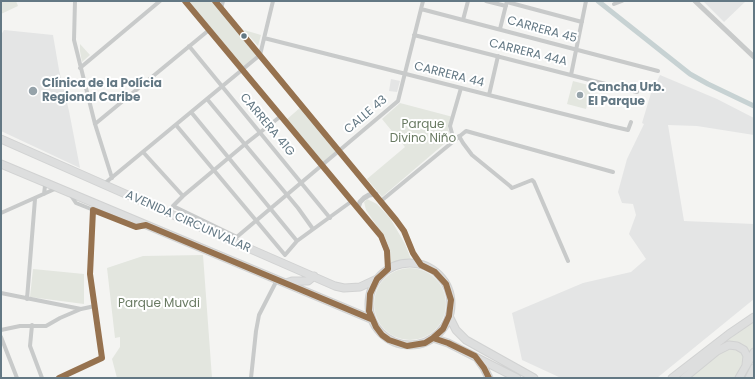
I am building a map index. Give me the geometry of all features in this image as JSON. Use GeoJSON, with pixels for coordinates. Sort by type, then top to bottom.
{"type":"FeatureCollection","features":[{"type":"Feature","properties":{"kind":"highway","name":"AVENIDA CIRCUNVALAR"},"geometry":{"type":"LineString","coordinates":[[1,139],[109,181],[113,188],[234,239],[335,286],[348,288],[360,287],[377,279]]}},
{"type":"Feature","properties":{"kind":"highway","name":"AVENIDA CIRCUNVALAR"},"geometry":{"type":"LineString","coordinates":[[1,164],[371,319]]}},
{"type":"Feature","properties":{"kind":"highway"},"geometry":{"type":"LineString","coordinates":[[404,263],[421,265],[435,272],[446,284],[450,300],[449,316],[443,328],[433,338],[425,343],[407,346],[398,344],[389,340],[382,334],[376,328],[371,319],[369,303],[372,286],[388,269],[404,263]]}},
{"type":"Feature","properties":{"kind":"highway"},"geometry":{"type":"LineString","coordinates":[[286,283],[292,281],[308,281],[314,276]]}},
{"type":"Feature","properties":{"kind":"highway"},"geometry":{"type":"LineString","coordinates":[[449,316],[456,330],[466,340],[534,378]]}},
{"type":"Feature","properties":{"kind":"highway"},"geometry":{"type":"LineString","coordinates":[[672,378],[729,334],[754,317]]}},
{"type":"Feature","properties":{"kind":"highway"},"geometry":{"type":"LineString","coordinates":[[433,338],[448,342],[515,377]]}},
{"type":"Feature","properties":{"kind":"highway"},"geometry":{"type":"LineString","coordinates":[[684,378],[715,353],[729,345],[737,346],[744,350],[747,356],[746,365]]}},
{"type":"Feature","properties":{"kind":"highway"},"geometry":{"type":"LineString","coordinates":[[741,376],[754,352]]}},
{"type":"Feature","properties":{"kind":"highway"},"geometry":{"type":"LineString","coordinates":[[475,356],[489,378]]}},
{"type":"Feature","properties":{"kind":"highway"},"geometry":{"type":"LineString","coordinates":[[749,378],[754,368]]}},
{"type":"Feature","properties":{"kind":"highway"},"geometry":{"type":"LineString","coordinates":[[504,378],[506,376],[515,377]]}},
{"type":"Feature","properties":{"kind":"street"},"geometry":{"type":"LineString","coordinates":[[75,1],[74,40],[109,181],[260,55],[273,1]]}},
{"type":"Feature","properties":{"kind":"street"},"geometry":{"type":"LineString","coordinates":[[80,68],[160,1]]}},
{"type":"Feature","properties":{"kind":"street"},"geometry":{"type":"LineString","coordinates":[[185,1],[381,236],[389,260],[388,269]]}},
{"type":"Feature","properties":{"kind":"street"},"geometry":{"type":"LineString","coordinates":[[215,1],[381,200],[404,231],[413,253],[421,265]]}},
{"type":"Feature","properties":{"kind":"street"},"geometry":{"type":"LineString","coordinates":[[222,9],[223,1]]}},
{"type":"Feature","properties":{"kind":"street","name":"CALLE 43"},"geometry":{"type":"LineString","coordinates":[[234,239],[398,101],[423,1]]}},
{"type":"Feature","properties":{"kind":"street"},"geometry":{"type":"LineString","coordinates":[[463,20],[468,1]]}},
{"type":"Feature","properties":{"kind":"street"},"geometry":{"type":"LineString","coordinates":[[486,1],[506,3],[582,22]]}},
{"type":"Feature","properties":{"kind":"street"},"geometry":{"type":"LineString","coordinates":[[571,75],[586,1]]}},
{"type":"Feature","properties":{"kind":"street"},"geometry":{"type":"LineString","coordinates":[[614,4],[622,1]]}},
{"type":"Feature","properties":{"kind":"street"},"geometry":{"type":"LineString","coordinates":[[695,1],[754,58]]}},
{"type":"Feature","properties":{"kind":"street"},"geometry":{"type":"LineString","coordinates":[[500,29],[506,3]]}},
{"type":"Feature","properties":{"kind":"street","name":"CARRERA 45"},"geometry":{"type":"LineString","coordinates":[[421,9],[658,70]]}},
{"type":"Feature","properties":{"kind":"street"},"geometry":{"type":"LineString","coordinates":[[95,124],[209,30]]}},
{"type":"Feature","properties":{"kind":"street","name":"CARRERA 44A"},"geometry":{"type":"LineString","coordinates":[[414,35],[637,92]]}},
{"type":"Feature","properties":{"kind":"street","name":"CARRERA 44"},"geometry":{"type":"LineString","coordinates":[[264,38],[628,130],[631,122]]}},
{"type":"Feature","properties":{"kind":"street","name":"CARRERA 41G"},"geometry":{"type":"LineString","coordinates":[[189,46],[330,218]]}},
{"type":"Feature","properties":{"kind":"street"},"geometry":{"type":"LineString","coordinates":[[489,95],[498,56]]}},
{"type":"Feature","properties":{"kind":"street"},"geometry":{"type":"LineString","coordinates":[[454,141],[450,126],[461,88]]}},
{"type":"Feature","properties":{"kind":"street"},"geometry":{"type":"LineString","coordinates":[[207,99],[287,195],[313,229]]}},
{"type":"Feature","properties":{"kind":"street"},"geometry":{"type":"LineString","coordinates":[[192,112],[297,241]]}},
{"type":"Feature","properties":{"kind":"street"},"geometry":{"type":"LineString","coordinates":[[234,239],[173,206],[244,145],[281,116]]}},
{"type":"Feature","properties":{"kind":"street"},"geometry":{"type":"LineString","coordinates":[[176,125],[285,255],[285,263]]}},
{"type":"Feature","properties":{"kind":"street"},"geometry":{"type":"LineString","coordinates":[[381,200],[466,131],[613,172]]}},
{"type":"Feature","properties":{"kind":"street"},"geometry":{"type":"LineString","coordinates":[[460,136],[472,155],[512,188],[532,180],[534,182],[568,261]]}},
{"type":"Feature","properties":{"kind":"street"},"geometry":{"type":"LineString","coordinates":[[143,152],[183,196]]}},
{"type":"Feature","properties":{"kind":"street"},"geometry":{"type":"LineString","coordinates":[[42,181],[45,186],[44,194]]}},
{"type":"Feature","properties":{"kind":"street"},"geometry":{"type":"LineString","coordinates":[[1,213],[36,199],[58,188]]}},
{"type":"Feature","properties":{"kind":"street"},"geometry":{"type":"LineString","coordinates":[[68,192],[76,203],[136,227],[146,225]]}},
{"type":"Feature","properties":{"kind":"street"},"geometry":{"type":"LineString","coordinates":[[358,208],[360,202],[364,198],[376,194]]}},
{"type":"Feature","properties":{"kind":"street"},"geometry":{"type":"LineString","coordinates":[[27,299],[36,199]]}},
{"type":"Feature","properties":{"kind":"street"},"geometry":{"type":"LineString","coordinates":[[285,255],[297,241],[352,201]]}},
{"type":"Feature","properties":{"kind":"street"},"geometry":{"type":"LineString","coordinates":[[59,378],[102,358],[90,274],[93,210]]}},
{"type":"Feature","properties":{"kind":"street"},"geometry":{"type":"LineString","coordinates":[[252,378],[256,331],[259,316],[277,280]]}},
{"type":"Feature","properties":{"kind":"street"},"geometry":{"type":"LineString","coordinates":[[1,293],[81,309]]}},
{"type":"Feature","properties":{"kind":"street"},"geometry":{"type":"LineString","coordinates":[[1,330],[20,326],[46,326],[81,309],[95,306]]}},
{"type":"Feature","properties":{"kind":"street"},"geometry":{"type":"LineString","coordinates":[[32,325],[30,346],[42,378]]}},
{"type":"Feature","properties":{"kind":"street"},"geometry":{"type":"LineString","coordinates":[[1,337],[17,378]]}},
{"type":"Feature","properties":{"kind":"shaded area"},"geometry":{"type":"Polygon","coordinates":[[[703,1],[746,1],[724,22],[703,1]]]}},
{"type":"Feature","properties":{"kind":"shaded area","name":"Clínica de la Polícia Regional Caribe"},"geometry":{"type":"Polygon","coordinates":[[[4,30],[53,35],[80,168],[1,131],[1,35],[4,30]]]}},
{"type":"Feature","properties":{"kind":"shaded area"},"geometry":{"type":"Polygon","coordinates":[[[660,75],[717,99],[754,118],[754,135],[697,126],[668,125],[684,221],[754,224],[754,299],[657,378],[561,378],[522,360],[512,313],[583,283],[631,272],[646,259],[629,234],[636,215],[633,204],[622,203],[618,192],[627,159],[644,124],[642,123],[651,93],[660,75]]]}},
{"type":"Feature","properties":{"kind":"shaded area"},"geometry":{"type":"Polygon","coordinates":[[[391,79],[400,81],[397,92],[389,91],[391,79]]]}},
{"type":"Feature","properties":{"kind":"green space"},"geometry":{"type":"Polygon","coordinates":[[[1,1],[16,1],[18,6],[1,14],[1,1]]]}},
{"type":"Feature","properties":{"kind":"green space"},"geometry":{"type":"Polygon","coordinates":[[[186,1],[213,1],[260,55],[243,69],[186,1]]]}},
{"type":"Feature","properties":{"kind":"green space"},"geometry":{"type":"Polygon","coordinates":[[[244,30],[261,35],[258,46],[244,30]]]}},
{"type":"Feature","properties":{"kind":"green space"},"geometry":{"type":"Polygon","coordinates":[[[80,44],[90,55],[82,62],[80,51],[80,44]]]}},
{"type":"Feature","properties":{"kind":"green space","name":"Cancha Urb. El Parque"},"geometry":{"type":"Polygon","coordinates":[[[573,81],[592,86],[586,109],[567,104],[573,81]]]}},
{"type":"Feature","properties":{"kind":"green space","name":"Parque Divino Niño"},"geometry":{"type":"Polygon","coordinates":[[[400,103],[453,117],[448,128],[451,138],[382,197],[367,179],[405,147],[382,119],[400,103]]]}},
{"type":"Feature","properties":{"kind":"green space"},"geometry":{"type":"Polygon","coordinates":[[[302,106],[339,151],[322,165],[285,121],[302,106]]]}},
{"type":"Feature","properties":{"kind":"green space"},"geometry":{"type":"Polygon","coordinates":[[[367,199],[377,204],[390,218],[405,244],[411,259],[391,263],[390,250],[385,238],[366,210],[364,202],[367,199]]]}},
{"type":"Feature","properties":{"kind":"green space","name":"Parque Muvdi"},"geometry":{"type":"Polygon","coordinates":[[[203,255],[212,378],[117,378],[112,359],[120,347],[120,337],[115,338],[107,268],[143,256],[203,255]]]}},
{"type":"Feature","properties":{"kind":"green space"},"geometry":{"type":"Polygon","coordinates":[[[410,268],[424,271],[436,278],[443,290],[446,304],[443,318],[436,330],[424,337],[410,340],[396,337],[384,330],[377,318],[374,304],[377,290],[384,278],[396,271],[410,268]]]}},
{"type":"Feature","properties":{"kind":"green space"},"geometry":{"type":"Polygon","coordinates":[[[33,269],[84,274],[84,304],[30,297],[33,269]]]}},
{"type":"Feature","properties":{"kind":"green space"},"geometry":{"type":"Polygon","coordinates":[[[754,321],[754,348],[749,356],[747,348],[740,343],[723,343],[754,321]]]}},
{"type":"Feature","properties":{"kind":"green space"},"geometry":{"type":"Polygon","coordinates":[[[733,348],[739,350],[743,356],[744,364],[735,378],[690,378],[721,352],[733,348]]]}},
{"type":"Feature","properties":{"kind":"waterway"},"geometry":{"type":"LineString","coordinates":[[598,1],[690,74],[754,106]]}},
{"type":"Feature","properties":{"kind":"transit line"},"geometry":{"type":"LineString","coordinates":[[185,1],[381,236],[387,251],[388,269],[377,279],[370,294],[369,311],[376,327],[382,335],[389,340],[407,346],[425,343],[433,338],[443,329],[449,316],[451,300],[446,284],[435,272],[421,265],[413,253],[404,231],[396,220],[215,1]]}},
{"type":"Feature","properties":{"kind":"transit line"},"geometry":{"type":"LineString","coordinates":[[59,378],[102,358],[90,274],[93,210],[136,227],[146,225],[371,319]]}},
{"type":"Feature","properties":{"kind":"transit line"},"geometry":{"type":"LineString","coordinates":[[433,338],[448,343],[475,356],[489,378]]}},
{"type":"Feature","properties":{"kind":"place","name":"Clínica de la Polícia Regional Caribe"},"geometry":{"type":"Point","coordinates":[33,91]}},
{"type":"Feature","properties":{"kind":"place","name":"Cancha Urb. El Parque"},"geometry":{"type":"Point","coordinates":[580,95]}}]}
